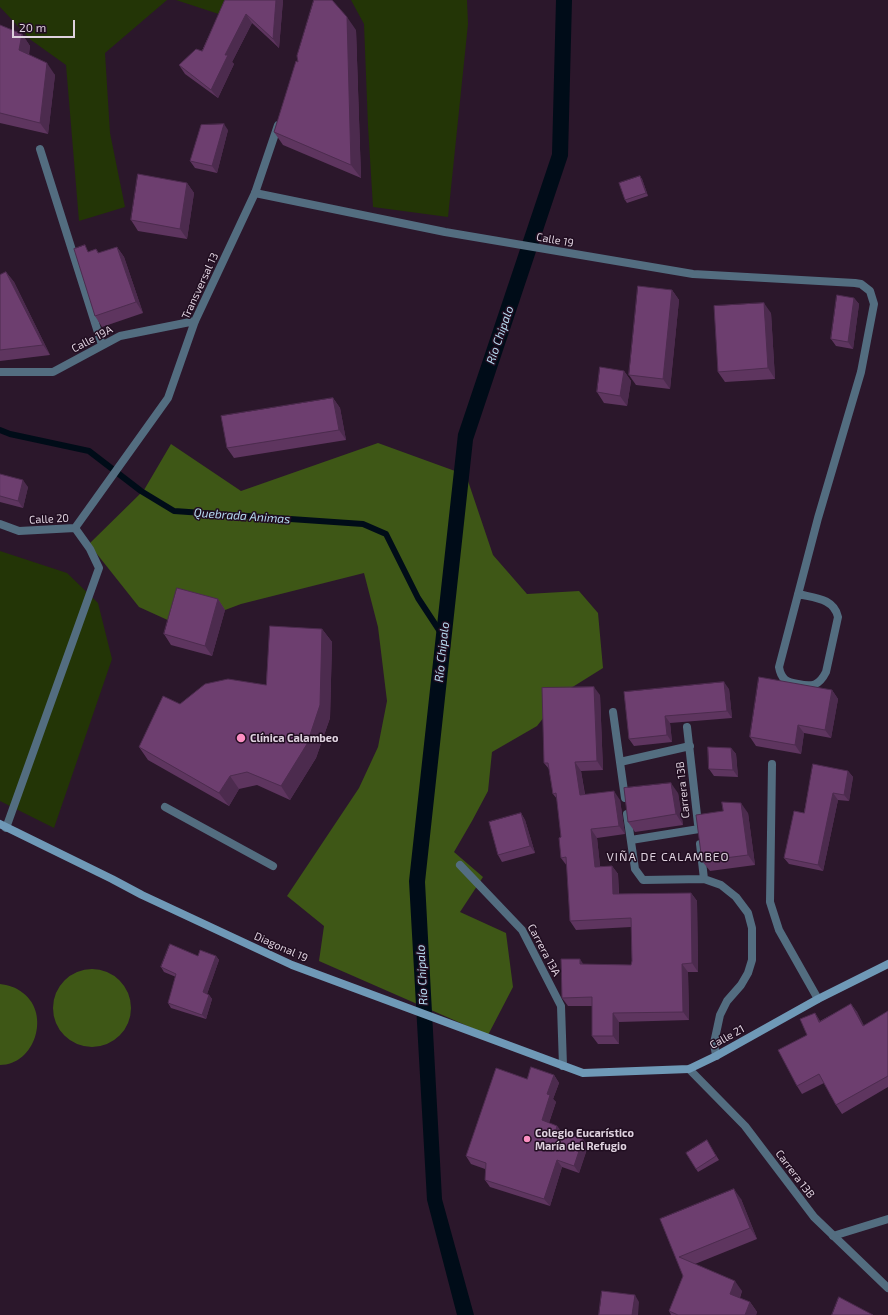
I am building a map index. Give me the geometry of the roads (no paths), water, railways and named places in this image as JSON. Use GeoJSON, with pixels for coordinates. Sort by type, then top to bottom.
{"type":"FeatureCollection","features":[{"type":"Feature","properties":{"kind":"street","name":"Transversal 13"},"geometry":{"type":"LineString","coordinates":[[75,528],[168,398],[195,321],[255,193],[280,120]]}},
{"type":"Feature","properties":{"kind":"street"},"geometry":{"type":"LineString","coordinates":[[40,149],[102,346]]}},
{"type":"Feature","properties":{"kind":"street","name":"Calle 19"},"geometry":{"type":"LineString","coordinates":[[255,193],[445,232],[693,274],[861,284],[870,291],[874,304],[861,372],[818,518],[798,594]]}},
{"type":"Feature","properties":{"kind":"street","name":"Calle 19A"},"geometry":{"type":"LineString","coordinates":[[0,372],[54,372],[120,336],[195,321]]}},
{"type":"Feature","properties":{"kind":"street","name":"Calle 20"},"geometry":{"type":"LineString","coordinates":[[0,524],[19,531],[75,528],[90,549],[99,568],[3,826]]}},
{"type":"Feature","properties":{"kind":"street"},"geometry":{"type":"LineString","coordinates":[[798,594],[827,601],[836,609],[838,617],[826,672],[819,682],[810,686],[789,683],[782,676],[779,667],[798,594]]}},
{"type":"Feature","properties":{"kind":"street"},"geometry":{"type":"LineString","coordinates":[[613,712],[635,869],[643,880],[704,879],[721,885],[736,897],[748,913],[752,928],[752,960],[748,973],[741,985],[727,1001],[720,1014],[714,1043],[716,1056]]}},
{"type":"Feature","properties":{"kind":"street","name":"Carrera 13B"},"geometry":{"type":"LineString","coordinates":[[687,727],[704,879]]}},
{"type":"Feature","properties":{"kind":"street"},"geometry":{"type":"LineString","coordinates":[[620,762],[690,746]]}},
{"type":"Feature","properties":{"kind":"street"},"geometry":{"type":"LineString","coordinates":[[772,764],[770,902],[779,930],[818,999]]}},
{"type":"Feature","properties":{"kind":"street"},"geometry":{"type":"LineString","coordinates":[[165,807],[273,866]]}},
{"type":"Feature","properties":{"kind":"street","name":"Diagonal 19"},"geometry":{"type":"LineString","coordinates":[[3,826],[292,965],[563,1066]]}},
{"type":"Feature","properties":{"kind":"street"},"geometry":{"type":"LineString","coordinates":[[631,840],[699,829]]}},
{"type":"Feature","properties":{"kind":"street","name":"Carrera 13A"},"geometry":{"type":"LineString","coordinates":[[460,865],[522,930],[561,1006],[563,1066]]}},
{"type":"Feature","properties":{"kind":"street","name":"Calle 21"},"geometry":{"type":"LineString","coordinates":[[563,1066],[583,1073],[689,1069],[716,1056],[818,999],[888,964]]}},
{"type":"Feature","properties":{"kind":"street","name":"Carrera 13B"},"geometry":{"type":"LineString","coordinates":[[689,1069],[745,1126],[814,1217],[888,1288]]}},
{"type":"Feature","properties":{"kind":"street"},"geometry":{"type":"LineString","coordinates":[[833,1236],[888,1219]]}},
{"type":"Feature","properties":{"kind":"water","name":"Río Chipalo"},"geometry":{"type":"Polygon","coordinates":[[[556,0],[572,0],[568,156],[473,440],[425,882],[442,1199],[474,1315],[457,1315],[427,1200],[409,881],[458,434],[552,154],[556,0]]]}},
{"type":"Feature","properties":{"kind":"waterway","name":"Quebrada Animas"},"geometry":{"type":"LineString","coordinates":[[0,430],[10,434],[89,451],[141,491],[174,511],[363,524],[386,534],[418,598],[441,633]]}},
{"type":"Feature","properties":{"kind":"place","name":"Clínica Calambeo"},"geometry":{"type":"Point","coordinates":[241,738]}},
{"type":"Feature","properties":{"kind":"place","name":"Colegio Eucarístico María del Refugio"},"geometry":{"type":"Point","coordinates":[527,1139]}},
{"type":"Feature","properties":{"kind":"district","name":"VIÑA DE CALAMBEO"},"geometry":{"type":"Point","coordinates":[668,857]}}]}
